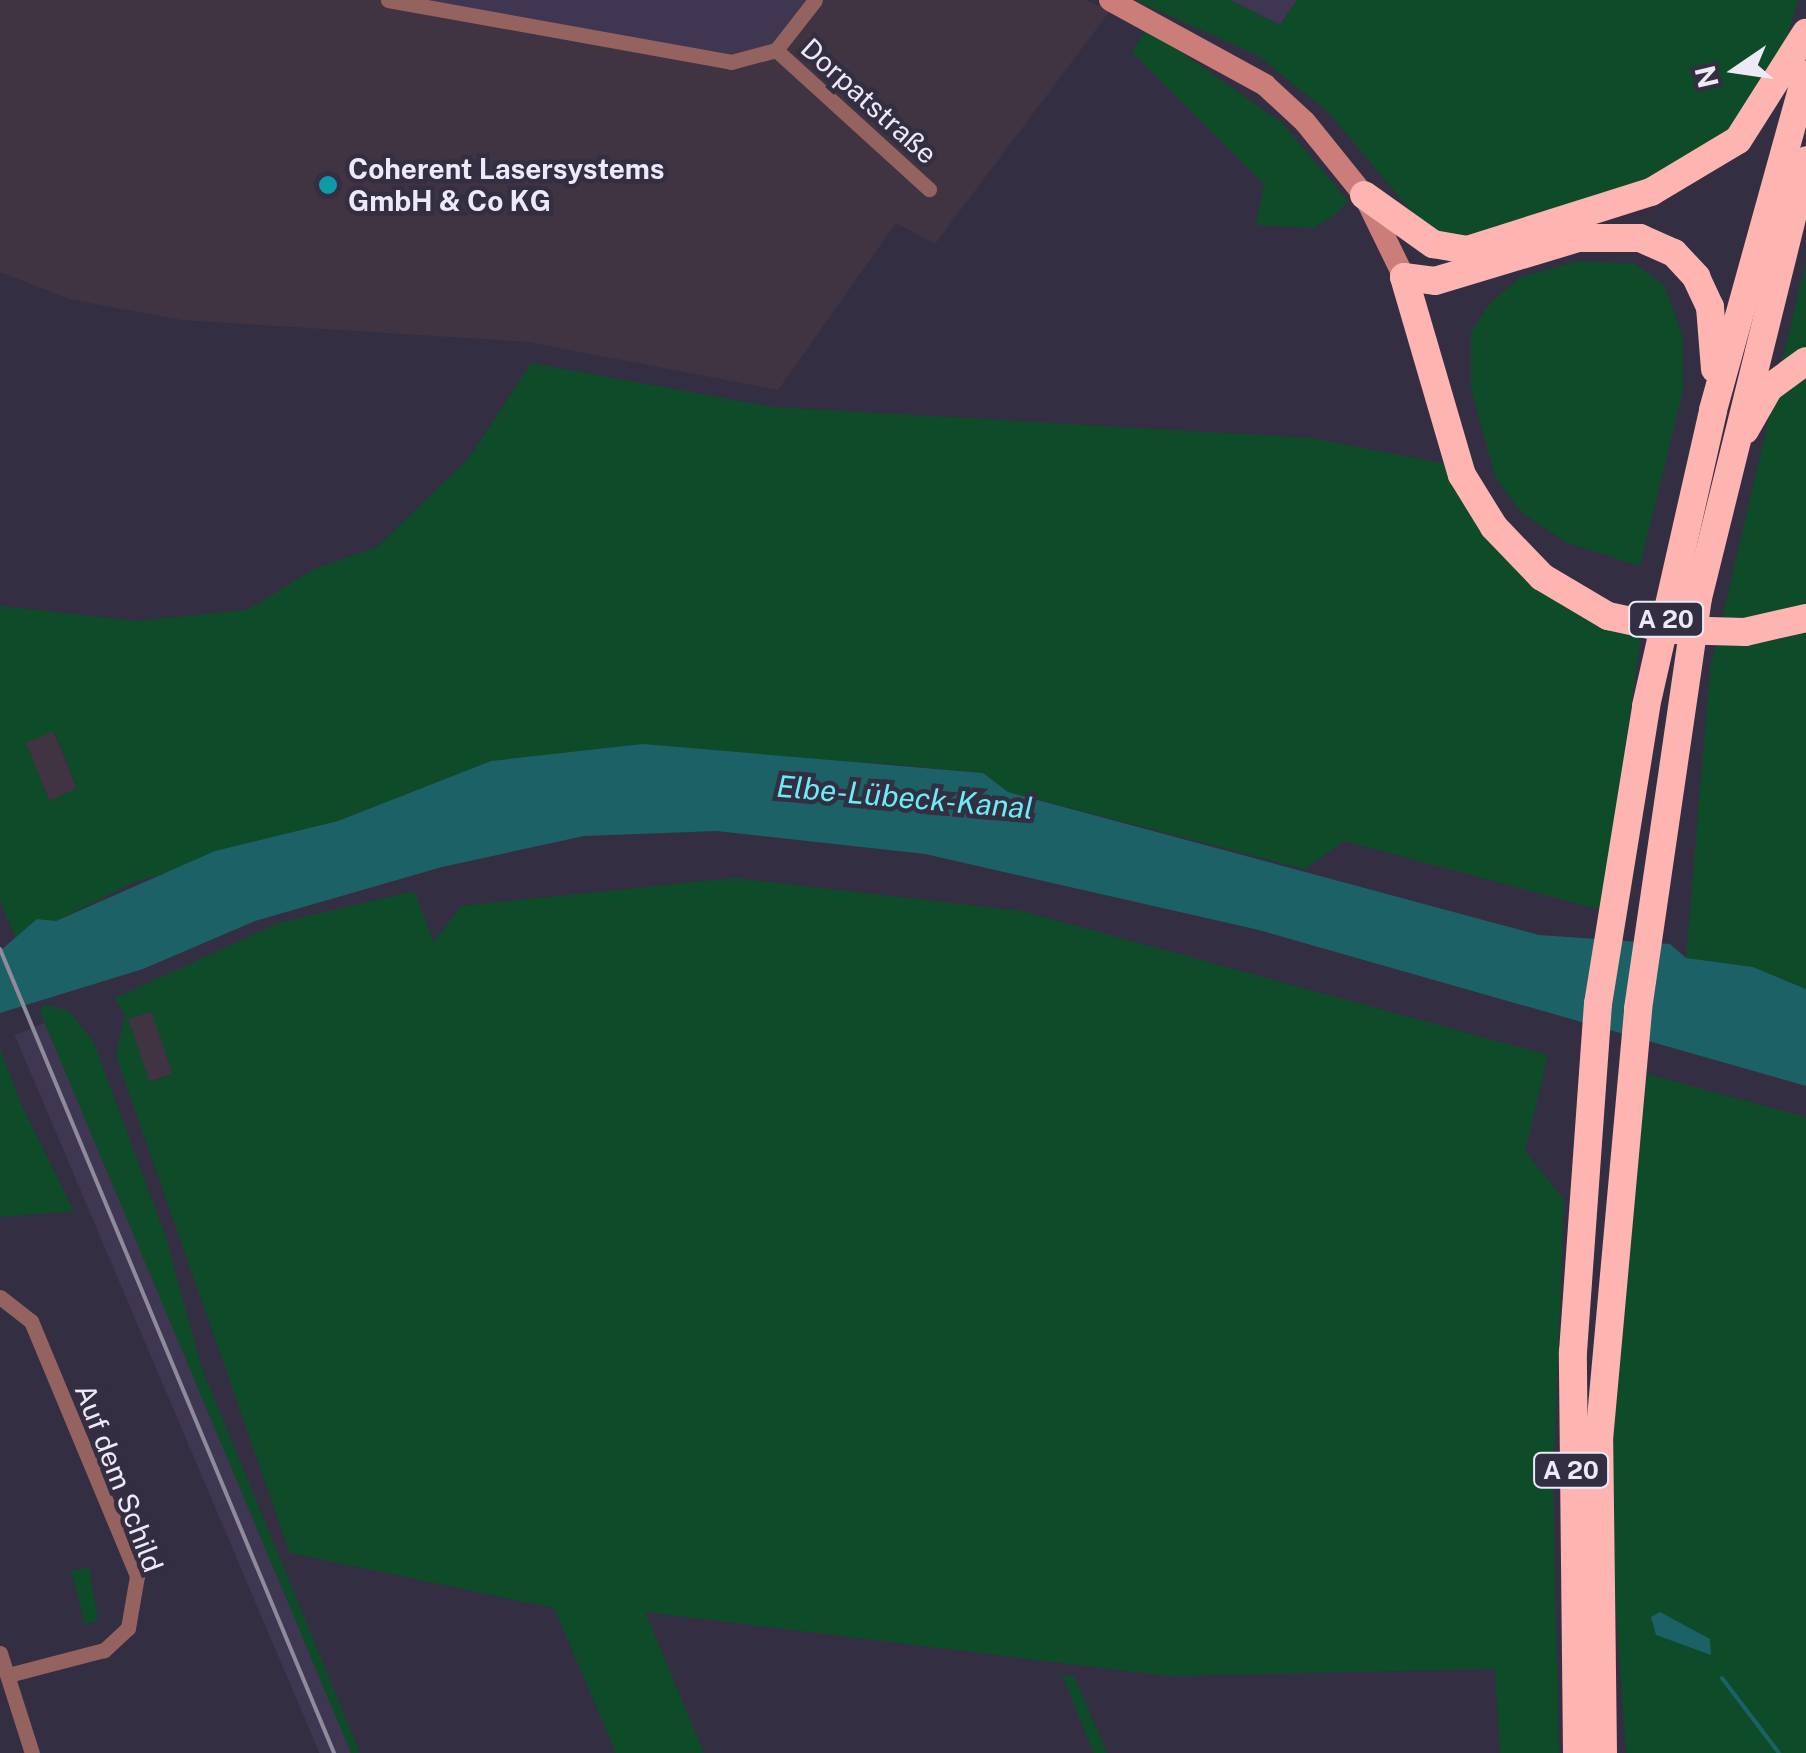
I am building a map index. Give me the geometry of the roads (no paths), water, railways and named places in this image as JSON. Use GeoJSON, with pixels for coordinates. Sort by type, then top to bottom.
{"type":"FeatureCollection","features":[{"type":"Feature","properties":{"kind":"highway"},"geometry":{"type":"LineString","coordinates":[[1364,195],[1433,244],[1467,250],[1650,192],[1738,140],[1806,32]]}},
{"type":"Feature","properties":{"kind":"highway","name":"A 20"},"geometry":{"type":"LineString","coordinates":[[1577,1753],[1570,1507],[1582,1188],[1624,829],[1713,410],[1806,75]]}},
{"type":"Feature","properties":{"kind":"highway","name":"A 20"},"geometry":{"type":"LineString","coordinates":[[1603,1753],[1596,1527],[1618,1197],[1662,838],[1729,457],[1806,160]]}},
{"type":"Feature","properties":{"kind":"highway"},"geometry":{"type":"LineString","coordinates":[[1713,410],[1710,307],[1696,277],[1658,244],[1578,238],[1435,281],[1404,278],[1439,416],[1479,506],[1542,577],[1632,622],[1745,632],[1806,618]]}},
{"type":"Feature","properties":{"kind":"highway"},"geometry":{"type":"LineString","coordinates":[[1729,457],[1768,388],[1806,362]]}},
{"type":"Feature","properties":{"kind":"main road"},"geometry":{"type":"LineString","coordinates":[[1110,0],[1264,85],[1364,195],[1404,278]]}},
{"type":"Feature","properties":{"kind":"street"},"geometry":{"type":"LineString","coordinates":[[388,0],[731,62],[776,50],[815,0]]}},
{"type":"Feature","properties":{"kind":"street","name":"Dorpatstraße"},"geometry":{"type":"LineString","coordinates":[[776,50],[929,189]]}},
{"type":"Feature","properties":{"kind":"street","name":"Auf dem Schild"},"geometry":{"type":"LineString","coordinates":[[0,1297],[31,1321],[137,1576],[128,1628],[104,1650],[12,1674]]}},
{"type":"Feature","properties":{"kind":"street"},"geometry":{"type":"LineString","coordinates":[[0,1653],[12,1674],[32,1753]]}},
{"type":"Feature","properties":{"kind":"water","name":"Elbe-Lübeck-Kanal"},"geometry":{"type":"Polygon","coordinates":[[[643,744],[983,773],[1008,792],[1539,935],[1670,944],[1686,958],[1753,967],[1806,989],[1806,1086],[1259,930],[925,854],[717,831],[584,836],[442,867],[255,921],[143,969],[0,1013],[0,951],[37,919],[56,921],[215,851],[338,821],[491,761],[643,744]]]}},
{"type":"Feature","properties":{"kind":"water"},"geometry":{"type":"Polygon","coordinates":[[[1660,1612],[1710,1639],[1711,1655],[1656,1635],[1651,1617],[1660,1612]]]}},
{"type":"Feature","properties":{"kind":"waterway"},"geometry":{"type":"LineString","coordinates":[[1722,1678],[1779,1753]]}},
{"type":"Feature","properties":{"kind":"railway"},"geometry":{"type":"LineString","coordinates":[[0,949],[334,1753]]}},
{"type":"Feature","properties":{"kind":"place","name":"Coherent Lasersystems GmbH & Co KG"},"geometry":{"type":"Point","coordinates":[328,185]}}]}
